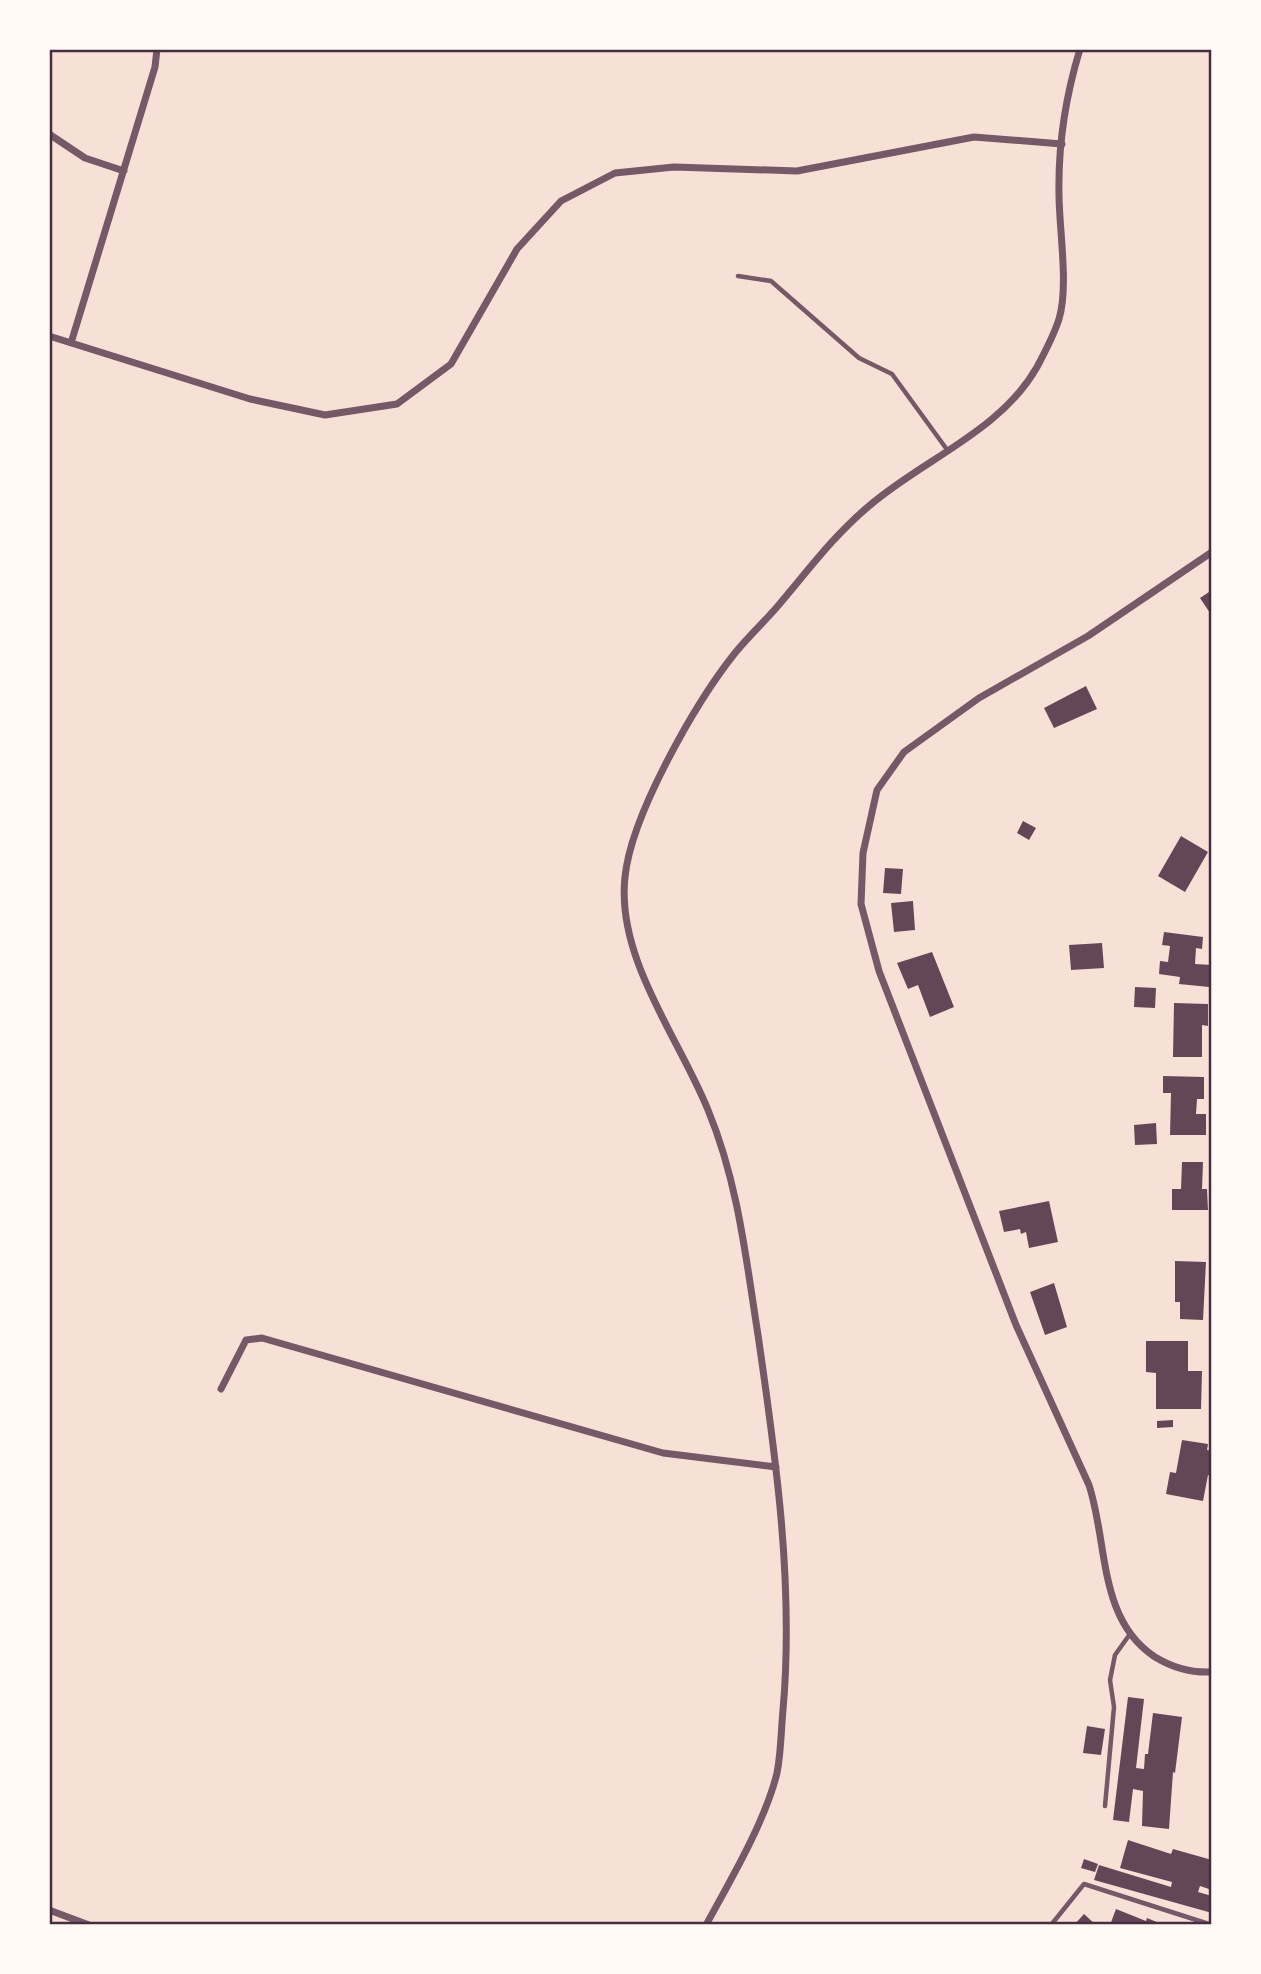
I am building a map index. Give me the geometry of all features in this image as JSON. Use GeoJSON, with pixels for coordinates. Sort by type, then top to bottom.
{"type":"FeatureCollection","features":[{"type":"Feature","properties":{"kind":"street"},"geometry":{"type":"LineString","coordinates":[[71,342],[124,171],[157,49]]}},
{"type":"Feature","properties":{"kind":"street"},"geometry":{"type":"LineString","coordinates":[[706,1925],[742,1859],[777,1773],[787,1661],[776,1467],[742,1228],[728,1168],[708,1109],[651,991],[629,935],[624,911],[625,872],[636,827],[650,794],[733,656],[780,603],[820,551],[871,504],[948,451],[998,412],[1035,371],[1060,316],[1062,251],[1059,192],[1062,144],[1072,75],[1080,49]]}},
{"type":"Feature","properties":{"kind":"street"},"geometry":{"type":"LineString","coordinates":[[49,134],[85,158],[124,171]]}},
{"type":"Feature","properties":{"kind":"street"},"geometry":{"type":"LineString","coordinates":[[49,336],[250,398],[325,415],[397,404],[451,364],[517,249],[561,201],[615,173],[674,167],[797,171],[974,137],[1062,144]]}},
{"type":"Feature","properties":{"kind":"street"},"geometry":{"type":"LineString","coordinates":[[1212,552],[1088,636],[979,698],[904,752],[877,790],[868,820],[860,878],[861,904],[879,971],[1016,1325],[1089,1485],[1098,1511],[1114,1604],[1130,1634],[1168,1665],[1212,1672]]}},
{"type":"Feature","properties":{"kind":"street"},"geometry":{"type":"LineString","coordinates":[[221,1389],[246,1340],[262,1338],[663,1453],[776,1467]]}},
{"type":"Feature","properties":{"kind":"street"},"geometry":{"type":"LineString","coordinates":[[49,1910],[88,1924]]}},
{"type":"Feature","properties":{"kind":"lane"},"geometry":{"type":"LineString","coordinates":[[738,276],[771,281],[793,297],[859,358],[892,374],[948,451]]}},
{"type":"Feature","properties":{"kind":"lane"},"geometry":{"type":"LineString","coordinates":[[1105,1806],[1115,1707],[1110,1680],[1115,1655],[1130,1634]]}},
{"type":"Feature","properties":{"kind":"lane"},"geometry":{"type":"LineString","coordinates":[[1051,1925],[1084,1884],[1212,1925]]}},
{"type":"Feature","properties":{"kind":"building"},"geometry":{"type":"Polygon","coordinates":[[[1212,590],[1212,616],[1200,598],[1212,590]]]}},
{"type":"Feature","properties":{"kind":"building"},"geometry":{"type":"Polygon","coordinates":[[[1086,686],[1097,709],[1054,728],[1044,708],[1086,686]]]}},
{"type":"Feature","properties":{"kind":"building"},"geometry":{"type":"Polygon","coordinates":[[[1023,821],[1036,828],[1029,840],[1017,833],[1023,821]]]}},
{"type":"Feature","properties":{"kind":"building"},"geometry":{"type":"Polygon","coordinates":[[[1181,836],[1208,852],[1185,892],[1158,876],[1181,836]]]}},
{"type":"Feature","properties":{"kind":"building"},"geometry":{"type":"Polygon","coordinates":[[[885,868],[903,869],[901,894],[883,893],[885,868]]]}},
{"type":"Feature","properties":{"kind":"building"},"geometry":{"type":"Polygon","coordinates":[[[913,901],[915,930],[894,932],[891,903],[913,901]]]}},
{"type":"Feature","properties":{"kind":"building"},"geometry":{"type":"Polygon","coordinates":[[[1164,932],[1203,937],[1202,949],[1196,948],[1195,964],[1212,965],[1209,987],[1179,984],[1180,977],[1159,974],[1160,961],[1168,962],[1170,946],[1162,945],[1164,932]]]}},
{"type":"Feature","properties":{"kind":"building"},"geometry":{"type":"Polygon","coordinates":[[[1102,943],[1104,968],[1071,970],[1069,945],[1102,943]]]}},
{"type":"Feature","properties":{"kind":"building"},"geometry":{"type":"Polygon","coordinates":[[[932,952],[954,1007],[930,1017],[918,985],[908,989],[897,963],[932,952]]]}},
{"type":"Feature","properties":{"kind":"building"},"geometry":{"type":"Polygon","coordinates":[[[1135,987],[1156,988],[1155,1008],[1134,1007],[1135,987]]]}},
{"type":"Feature","properties":{"kind":"building"},"geometry":{"type":"Polygon","coordinates":[[[1174,1003],[1208,1004],[1208,1026],[1202,1025],[1202,1057],[1173,1057],[1174,1003]]]}},
{"type":"Feature","properties":{"kind":"building"},"geometry":{"type":"Polygon","coordinates":[[[1163,1076],[1204,1077],[1204,1099],[1197,1099],[1196,1114],[1206,1114],[1206,1135],[1170,1135],[1171,1093],[1163,1093],[1163,1076]]]}},
{"type":"Feature","properties":{"kind":"building"},"geometry":{"type":"Polygon","coordinates":[[[1156,1123],[1157,1144],[1135,1145],[1134,1125],[1156,1123]]]}},
{"type":"Feature","properties":{"kind":"building"},"geometry":{"type":"Polygon","coordinates":[[[1182,1162],[1203,1162],[1202,1189],[1207,1189],[1208,1210],[1172,1210],[1172,1189],[1181,1189],[1182,1162]]]}},
{"type":"Feature","properties":{"kind":"building"},"geometry":{"type":"Polygon","coordinates":[[[1049,1201],[1058,1242],[1029,1248],[1026,1232],[1021,1234],[1020,1229],[1004,1232],[999,1211],[1049,1201]]]}},
{"type":"Feature","properties":{"kind":"building"},"geometry":{"type":"Polygon","coordinates":[[[1175,1261],[1206,1262],[1203,1320],[1180,1319],[1180,1302],[1175,1302],[1175,1261]]]}},
{"type":"Feature","properties":{"kind":"building"},"geometry":{"type":"Polygon","coordinates":[[[1054,1283],[1067,1327],[1045,1335],[1030,1292],[1054,1283]]]}},
{"type":"Feature","properties":{"kind":"building"},"geometry":{"type":"Polygon","coordinates":[[[1146,1341],[1188,1341],[1188,1371],[1202,1371],[1201,1409],[1156,1409],[1156,1373],[1146,1372],[1146,1341]]]}},
{"type":"Feature","properties":{"kind":"building"},"geometry":{"type":"Polygon","coordinates":[[[1173,1420],[1173,1427],[1157,1428],[1157,1421],[1173,1420]]]}},
{"type":"Feature","properties":{"kind":"building"},"geometry":{"type":"Polygon","coordinates":[[[1182,1440],[1208,1444],[1207,1450],[1212,1451],[1212,1476],[1208,1475],[1203,1501],[1166,1494],[1170,1472],[1176,1473],[1182,1440]]]}},
{"type":"Feature","properties":{"kind":"building"},"geometry":{"type":"Polygon","coordinates":[[[1128,1697],[1144,1699],[1136,1768],[1144,1769],[1153,1713],[1182,1717],[1175,1773],[1173,1772],[1169,1829],[1142,1826],[1143,1791],[1133,1789],[1129,1822],[1113,1820],[1128,1697]]]}},
{"type":"Feature","properties":{"kind":"building"},"geometry":{"type":"Polygon","coordinates":[[[1087,1726],[1105,1729],[1101,1755],[1083,1753],[1087,1726]]]}},
{"type":"Feature","properties":{"kind":"building"},"geometry":{"type":"Polygon","coordinates":[[[1128,1840],[1171,1854],[1173,1849],[1212,1860],[1212,1890],[1200,1886],[1198,1892],[1212,1896],[1212,1913],[1094,1880],[1099,1865],[1171,1887],[1172,1882],[1120,1868],[1128,1840]]]}},
{"type":"Feature","properties":{"kind":"building"},"geometry":{"type":"Polygon","coordinates":[[[1084,1859],[1098,1864],[1095,1872],[1081,1868],[1084,1859]]]}},
{"type":"Feature","properties":{"kind":"building"},"geometry":{"type":"Polygon","coordinates":[[[1116,1909],[1146,1921],[1147,1918],[1164,1925],[1110,1925],[1116,1909]]]}},
{"type":"Feature","properties":{"kind":"building"},"geometry":{"type":"Polygon","coordinates":[[[1084,1914],[1096,1925],[1074,1925],[1084,1914]]]}}]}
